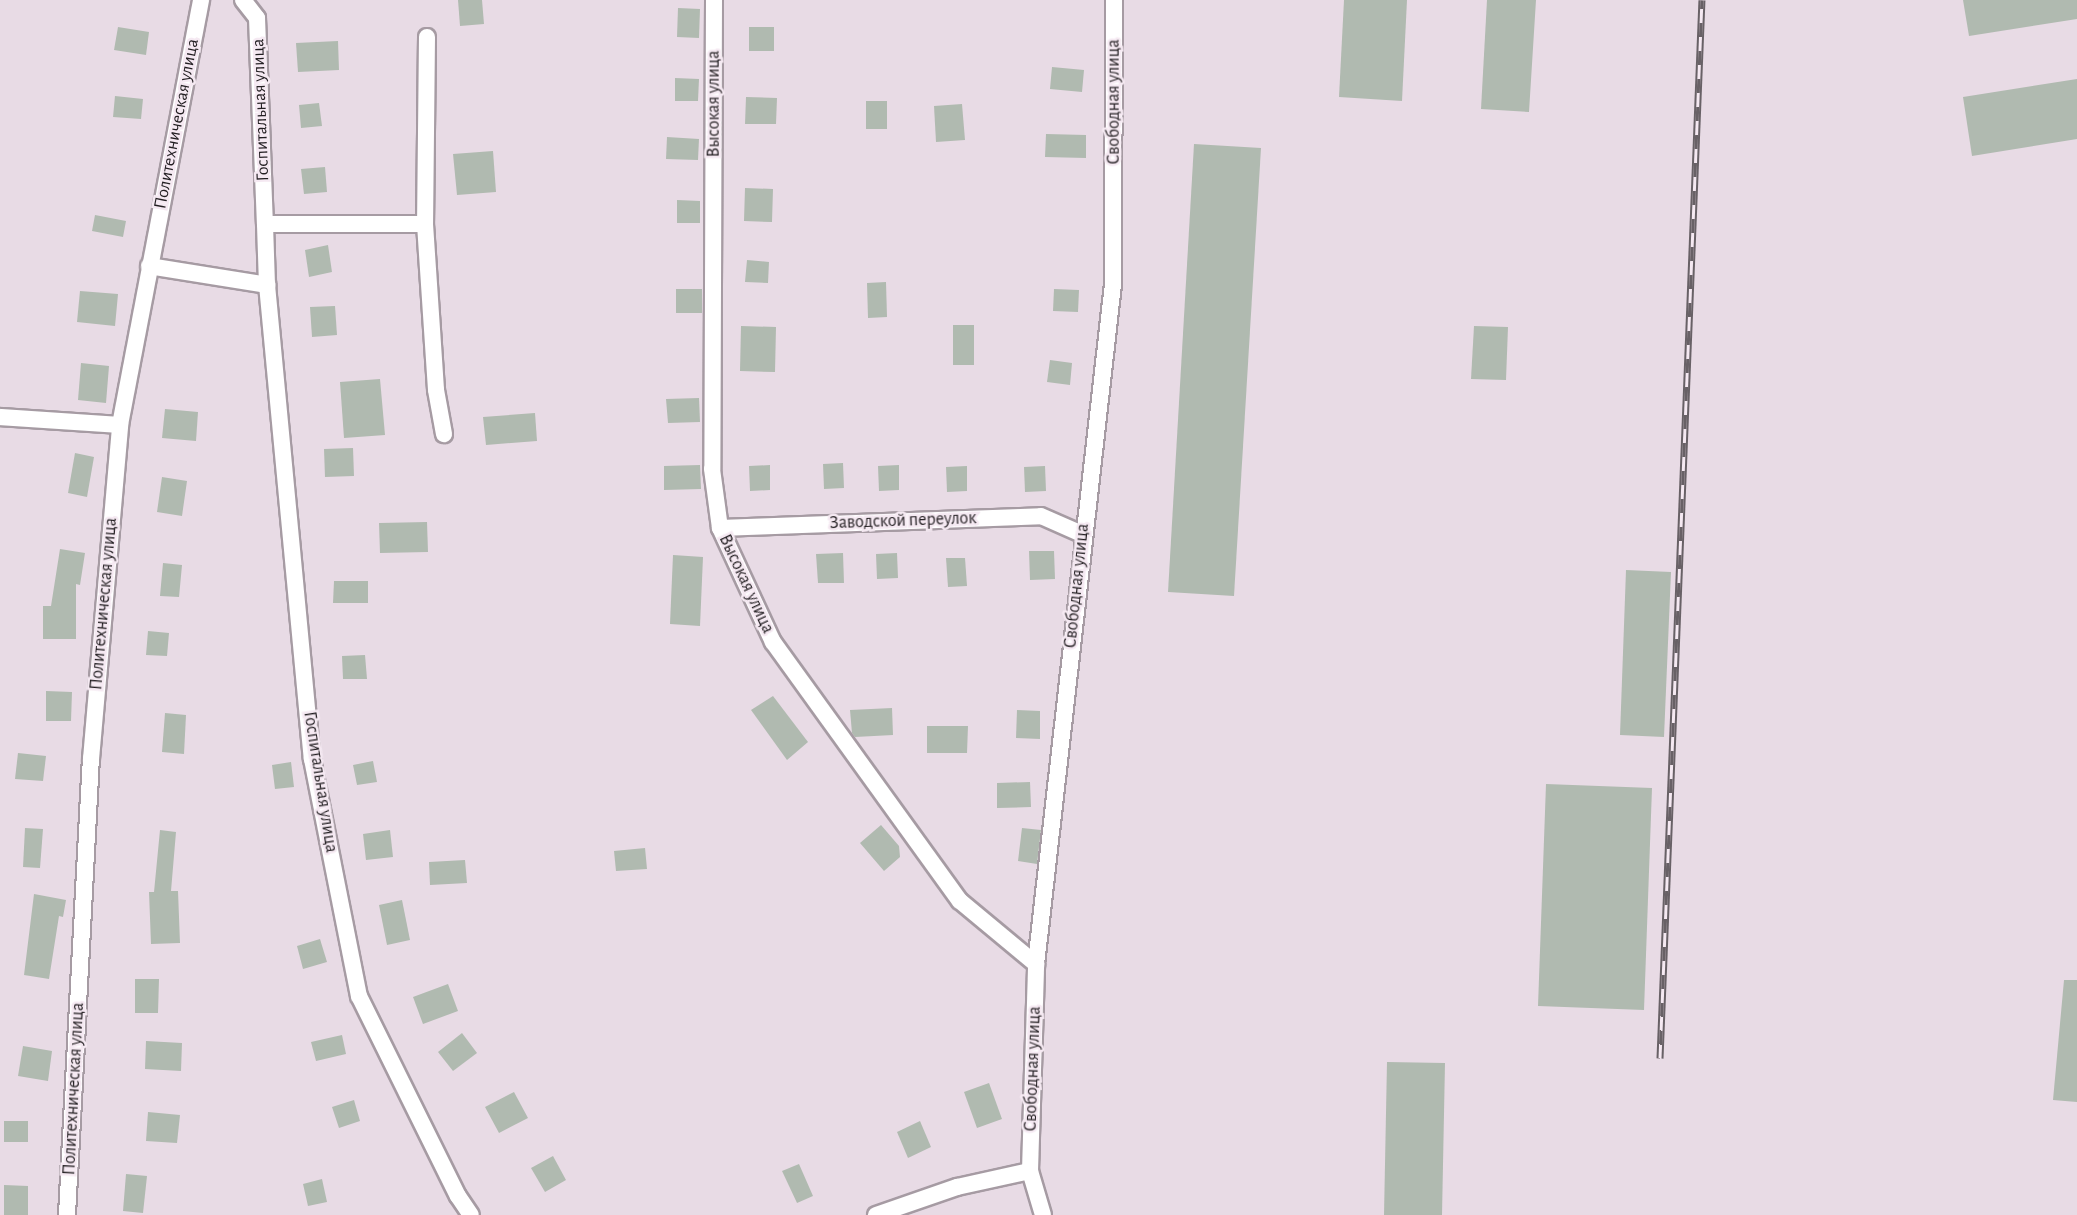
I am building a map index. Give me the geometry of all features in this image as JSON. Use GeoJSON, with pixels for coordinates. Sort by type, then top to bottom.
{"type":"FeatureCollection","features":[{"type":"Feature","properties":{"kind":"street","name":"Политехническая улица"},"geometry":{"type":"LineString","coordinates":[[67,1215],[91,759],[120,425],[201,0]]}},
{"type":"Feature","properties":{"kind":"street","name":"Госпитальная улица"},"geometry":{"type":"LineString","coordinates":[[243,0],[257,18],[267,285],[312,759],[359,996],[458,1196],[471,1215]]}},
{"type":"Feature","properties":{"kind":"street","name":"Высокая улица"},"geometry":{"type":"LineString","coordinates":[[714,0],[712,469],[720,528],[773,642],[946,882],[960,901],[1036,964]]}},
{"type":"Feature","properties":{"kind":"street","name":"Свободная улица"},"geometry":{"type":"LineString","coordinates":[[1043,1215],[1030,1171],[1036,964],[1082,534],[1113,284],[1114,0]]}},
{"type":"Feature","properties":{"kind":"street"},"geometry":{"type":"LineString","coordinates":[[427,37],[424,224],[436,390],[444,434]]}},
{"type":"Feature","properties":{"kind":"street"},"geometry":{"type":"LineString","coordinates":[[265,224],[424,224]]}},
{"type":"Feature","properties":{"kind":"street"},"geometry":{"type":"LineString","coordinates":[[149,266],[267,285]]}},
{"type":"Feature","properties":{"kind":"street"},"geometry":{"type":"LineString","coordinates":[[0,417],[120,425]]}},
{"type":"Feature","properties":{"kind":"street","name":"Заводской переулок"},"geometry":{"type":"LineString","coordinates":[[720,528],[1041,516],[1082,534]]}},
{"type":"Feature","properties":{"kind":"street"},"geometry":{"type":"LineString","coordinates":[[876,1215],[957,1187],[1030,1171]]}},
{"type":"Feature","properties":{"kind":"building"},"geometry":{"type":"Polygon","coordinates":[[[458,0],[482,0],[484,24],[460,26],[458,0]]]}},
{"type":"Feature","properties":{"kind":"building"},"geometry":{"type":"Polygon","coordinates":[[[1344,0],[1407,0],[1402,101],[1339,97],[1344,0]]]}},
{"type":"Feature","properties":{"kind":"building"},"geometry":{"type":"Polygon","coordinates":[[[1487,0],[1536,0],[1529,112],[1481,109],[1487,0]]]}},
{"type":"Feature","properties":{"kind":"building"},"geometry":{"type":"Polygon","coordinates":[[[1963,0],[2077,0],[2077,19],[1969,36],[1963,0]]]}},
{"type":"Feature","properties":{"kind":"building"},"geometry":{"type":"Polygon","coordinates":[[[678,8],[700,9],[699,38],[677,37],[678,8]]]}},
{"type":"Feature","properties":{"kind":"building"},"geometry":{"type":"Polygon","coordinates":[[[118,27],[149,32],[146,55],[114,50],[118,27]]]}},
{"type":"Feature","properties":{"kind":"building"},"geometry":{"type":"Polygon","coordinates":[[[749,27],[774,27],[774,51],[749,51],[749,27]]]}},
{"type":"Feature","properties":{"kind":"building"},"geometry":{"type":"Polygon","coordinates":[[[338,41],[339,70],[298,72],[296,43],[338,41]]]}},
{"type":"Feature","properties":{"kind":"building"},"geometry":{"type":"Polygon","coordinates":[[[1052,67],[1084,70],[1082,92],[1050,89],[1052,67]]]}},
{"type":"Feature","properties":{"kind":"building"},"geometry":{"type":"Polygon","coordinates":[[[675,78],[699,79],[698,101],[675,101],[675,78]]]}},
{"type":"Feature","properties":{"kind":"building"},"geometry":{"type":"Polygon","coordinates":[[[2077,79],[2077,139],[1972,156],[1963,97],[2077,79]]]}},
{"type":"Feature","properties":{"kind":"building"},"geometry":{"type":"Polygon","coordinates":[[[115,96],[143,99],[141,119],[113,117],[115,96]]]}},
{"type":"Feature","properties":{"kind":"building"},"geometry":{"type":"Polygon","coordinates":[[[746,97],[777,98],[776,124],[745,124],[746,97]]]}},
{"type":"Feature","properties":{"kind":"building"},"geometry":{"type":"Polygon","coordinates":[[[866,101],[887,101],[887,129],[866,129],[866,101]]]}},
{"type":"Feature","properties":{"kind":"building"},"geometry":{"type":"Polygon","coordinates":[[[319,103],[322,126],[301,128],[299,105],[319,103]]]}},
{"type":"Feature","properties":{"kind":"building"},"geometry":{"type":"Polygon","coordinates":[[[962,104],[965,140],[936,142],[934,106],[962,104]]]}},
{"type":"Feature","properties":{"kind":"building"},"geometry":{"type":"Polygon","coordinates":[[[1046,134],[1086,135],[1086,158],[1045,157],[1046,134]]]}},
{"type":"Feature","properties":{"kind":"building"},"geometry":{"type":"Polygon","coordinates":[[[667,137],[699,139],[698,160],[666,159],[667,137]]]}},
{"type":"Feature","properties":{"kind":"building"},"geometry":{"type":"Polygon","coordinates":[[[1194,144],[1261,148],[1234,596],[1168,592],[1194,144]]]}},
{"type":"Feature","properties":{"kind":"building"},"geometry":{"type":"Polygon","coordinates":[[[493,151],[496,192],[457,195],[453,154],[493,151]]]}},
{"type":"Feature","properties":{"kind":"building"},"geometry":{"type":"Polygon","coordinates":[[[325,167],[327,192],[304,194],[301,169],[325,167]]]}},
{"type":"Feature","properties":{"kind":"building"},"geometry":{"type":"Polygon","coordinates":[[[745,188],[773,189],[772,222],[744,221],[745,188]]]}},
{"type":"Feature","properties":{"kind":"building"},"geometry":{"type":"Polygon","coordinates":[[[677,200],[700,201],[700,223],[677,223],[677,200]]]}},
{"type":"Feature","properties":{"kind":"building"},"geometry":{"type":"Polygon","coordinates":[[[95,215],[126,221],[123,237],[92,231],[95,215]]]}},
{"type":"Feature","properties":{"kind":"building"},"geometry":{"type":"Polygon","coordinates":[[[328,245],[332,272],[309,277],[305,250],[328,245]]]}},
{"type":"Feature","properties":{"kind":"building"},"geometry":{"type":"Polygon","coordinates":[[[747,260],[769,262],[768,283],[745,282],[747,260]]]}},
{"type":"Feature","properties":{"kind":"building"},"geometry":{"type":"Polygon","coordinates":[[[886,282],[887,317],[868,318],[867,283],[886,282]]]}},
{"type":"Feature","properties":{"kind":"building"},"geometry":{"type":"Polygon","coordinates":[[[676,289],[702,289],[702,313],[676,313],[676,289]]]}},
{"type":"Feature","properties":{"kind":"building"},"geometry":{"type":"Polygon","coordinates":[[[1054,289],[1079,290],[1078,312],[1053,311],[1054,289]]]}},
{"type":"Feature","properties":{"kind":"building"},"geometry":{"type":"Polygon","coordinates":[[[80,291],[118,294],[115,326],[77,322],[80,291]]]}},
{"type":"Feature","properties":{"kind":"building"},"geometry":{"type":"Polygon","coordinates":[[[335,306],[337,335],[312,337],[310,307],[335,306]]]}},
{"type":"Feature","properties":{"kind":"building"},"geometry":{"type":"Polygon","coordinates":[[[953,325],[974,325],[974,365],[953,365],[953,325]]]}},
{"type":"Feature","properties":{"kind":"building"},"geometry":{"type":"Polygon","coordinates":[[[741,326],[776,327],[775,372],[740,371],[741,326]]]}},
{"type":"Feature","properties":{"kind":"building"},"geometry":{"type":"Polygon","coordinates":[[[1474,326],[1508,327],[1506,380],[1471,379],[1474,326]]]}},
{"type":"Feature","properties":{"kind":"building"},"geometry":{"type":"Polygon","coordinates":[[[1050,360],[1072,363],[1070,385],[1047,382],[1050,360]]]}},
{"type":"Feature","properties":{"kind":"building"},"geometry":{"type":"Polygon","coordinates":[[[81,363],[109,366],[106,403],[78,400],[81,363]]]}},
{"type":"Feature","properties":{"kind":"building"},"geometry":{"type":"Polygon","coordinates":[[[380,379],[385,435],[344,438],[340,382],[380,379]]]}},
{"type":"Feature","properties":{"kind":"building"},"geometry":{"type":"Polygon","coordinates":[[[699,398],[700,422],[668,423],[666,399],[699,398]]]}},
{"type":"Feature","properties":{"kind":"building"},"geometry":{"type":"Polygon","coordinates":[[[165,409],[198,412],[196,441],[162,438],[165,409]]]}},
{"type":"Feature","properties":{"kind":"building"},"geometry":{"type":"Polygon","coordinates":[[[535,413],[537,441],[486,445],[483,417],[535,413]]]}},
{"type":"Feature","properties":{"kind":"building"},"geometry":{"type":"Polygon","coordinates":[[[353,448],[354,476],[325,477],[324,449],[353,448]]]}},
{"type":"Feature","properties":{"kind":"building"},"geometry":{"type":"Polygon","coordinates":[[[75,453],[94,457],[87,497],[68,493],[75,453]]]}},
{"type":"Feature","properties":{"kind":"building"},"geometry":{"type":"Polygon","coordinates":[[[843,463],[844,488],[824,489],[823,464],[843,463]]]}},
{"type":"Feature","properties":{"kind":"building"},"geometry":{"type":"Polygon","coordinates":[[[700,465],[701,489],[664,490],[664,466],[700,465]]]}},
{"type":"Feature","properties":{"kind":"building"},"geometry":{"type":"Polygon","coordinates":[[[770,465],[770,490],[750,491],[749,466],[770,465]]]}},
{"type":"Feature","properties":{"kind":"building"},"geometry":{"type":"Polygon","coordinates":[[[899,465],[899,490],[879,491],[878,466],[899,465]]]}},
{"type":"Feature","properties":{"kind":"building"},"geometry":{"type":"Polygon","coordinates":[[[967,466],[967,491],[947,492],[946,467],[967,466]]]}},
{"type":"Feature","properties":{"kind":"building"},"geometry":{"type":"Polygon","coordinates":[[[1045,466],[1046,491],[1025,492],[1024,467],[1045,466]]]}},
{"type":"Feature","properties":{"kind":"building"},"geometry":{"type":"Polygon","coordinates":[[[162,477],[187,481],[182,516],[157,512],[162,477]]]}},
{"type":"Feature","properties":{"kind":"building"},"geometry":{"type":"Polygon","coordinates":[[[427,522],[428,552],[380,553],[379,523],[427,522]]]}},
{"type":"Feature","properties":{"kind":"building"},"geometry":{"type":"Polygon","coordinates":[[[60,549],[85,553],[80,585],[76,584],[76,639],[43,639],[43,606],[51,606],[60,549]]]}},
{"type":"Feature","properties":{"kind":"building"},"geometry":{"type":"Polygon","coordinates":[[[1029,551],[1054,551],[1055,579],[1030,580],[1029,551]]]}},
{"type":"Feature","properties":{"kind":"building"},"geometry":{"type":"Polygon","coordinates":[[[843,553],[844,583],[818,583],[816,554],[843,553]]]}},
{"type":"Feature","properties":{"kind":"building"},"geometry":{"type":"Polygon","coordinates":[[[897,553],[898,578],[877,579],[876,554],[897,553]]]}},
{"type":"Feature","properties":{"kind":"building"},"geometry":{"type":"Polygon","coordinates":[[[673,555],[703,557],[700,626],[670,624],[673,555]]]}},
{"type":"Feature","properties":{"kind":"building"},"geometry":{"type":"Polygon","coordinates":[[[946,558],[965,558],[967,586],[948,587],[946,558]]]}},
{"type":"Feature","properties":{"kind":"building"},"geometry":{"type":"Polygon","coordinates":[[[163,563],[182,565],[179,597],[160,596],[163,563]]]}},
{"type":"Feature","properties":{"kind":"building"},"geometry":{"type":"Polygon","coordinates":[[[1626,570],[1671,572],[1664,737],[1620,735],[1626,570]]]}},
{"type":"Feature","properties":{"kind":"building"},"geometry":{"type":"Polygon","coordinates":[[[334,581],[368,581],[368,603],[333,603],[334,581]]]}},
{"type":"Feature","properties":{"kind":"building"},"geometry":{"type":"Polygon","coordinates":[[[148,631],[169,633],[167,656],[146,655],[148,631]]]}},
{"type":"Feature","properties":{"kind":"building"},"geometry":{"type":"Polygon","coordinates":[[[365,655],[367,679],[343,679],[342,656],[365,655]]]}},
{"type":"Feature","properties":{"kind":"building"},"geometry":{"type":"Polygon","coordinates":[[[46,691],[72,692],[71,721],[46,721],[46,691]]]}},
{"type":"Feature","properties":{"kind":"building"},"geometry":{"type":"Polygon","coordinates":[[[773,696],[808,742],[787,760],[751,710],[773,696]]]}},
{"type":"Feature","properties":{"kind":"building"},"geometry":{"type":"Polygon","coordinates":[[[892,708],[893,735],[855,737],[852,733],[850,710],[892,708]]]}},
{"type":"Feature","properties":{"kind":"building"},"geometry":{"type":"Polygon","coordinates":[[[1017,710],[1040,711],[1040,739],[1016,738],[1017,710]]]}},
{"type":"Feature","properties":{"kind":"building"},"geometry":{"type":"Polygon","coordinates":[[[165,713],[186,715],[184,754],[162,752],[165,713]]]}},
{"type":"Feature","properties":{"kind":"building"},"geometry":{"type":"Polygon","coordinates":[[[927,726],[968,726],[967,753],[927,753],[927,726]]]}},
{"type":"Feature","properties":{"kind":"building"},"geometry":{"type":"Polygon","coordinates":[[[18,753],[46,756],[43,781],[15,779],[18,753]]]}},
{"type":"Feature","properties":{"kind":"building"},"geometry":{"type":"Polygon","coordinates":[[[373,761],[377,782],[357,785],[353,765],[373,761]]]}},
{"type":"Feature","properties":{"kind":"building"},"geometry":{"type":"Polygon","coordinates":[[[291,762],[294,787],[275,789],[272,765],[291,762]]]}},
{"type":"Feature","properties":{"kind":"building"},"geometry":{"type":"Polygon","coordinates":[[[1030,782],[1031,807],[997,808],[997,783],[1030,782]]]}},
{"type":"Feature","properties":{"kind":"building"},"geometry":{"type":"Polygon","coordinates":[[[1546,784],[1652,788],[1644,1010],[1538,1006],[1546,784]]]}},
{"type":"Feature","properties":{"kind":"building"},"geometry":{"type":"Polygon","coordinates":[[[881,825],[899,846],[900,857],[884,871],[860,843],[881,825]]]}},
{"type":"Feature","properties":{"kind":"building"},"geometry":{"type":"Polygon","coordinates":[[[25,828],[43,829],[40,868],[23,867],[25,828]]]}},
{"type":"Feature","properties":{"kind":"building"},"geometry":{"type":"Polygon","coordinates":[[[1022,828],[1041,830],[1037,864],[1018,861],[1022,828]]]}},
{"type":"Feature","properties":{"kind":"building"},"geometry":{"type":"Polygon","coordinates":[[[160,830],[176,832],[171,891],[178,891],[180,943],[151,944],[149,892],[154,892],[160,830]]]}},
{"type":"Feature","properties":{"kind":"building"},"geometry":{"type":"Polygon","coordinates":[[[390,830],[393,857],[366,860],[363,834],[390,830]]]}},
{"type":"Feature","properties":{"kind":"building"},"geometry":{"type":"Polygon","coordinates":[[[645,848],[647,869],[616,871],[614,851],[645,848]]]}},
{"type":"Feature","properties":{"kind":"building"},"geometry":{"type":"Polygon","coordinates":[[[465,860],[467,883],[430,885],[429,862],[465,860]]]}},
{"type":"Feature","properties":{"kind":"building"},"geometry":{"type":"Polygon","coordinates":[[[34,894],[66,900],[63,917],[59,916],[49,979],[24,975],[34,894]]]}},
{"type":"Feature","properties":{"kind":"building"},"geometry":{"type":"Polygon","coordinates":[[[402,900],[410,940],[387,945],[379,905],[402,900]]]}},
{"type":"Feature","properties":{"kind":"building"},"geometry":{"type":"Polygon","coordinates":[[[320,939],[327,962],[303,969],[297,946],[320,939]]]}},
{"type":"Feature","properties":{"kind":"building"},"geometry":{"type":"Polygon","coordinates":[[[135,979],[159,979],[158,1013],[135,1013],[135,979]]]}},
{"type":"Feature","properties":{"kind":"building"},"geometry":{"type":"Polygon","coordinates":[[[2064,980],[2077,980],[2077,1102],[2053,1100],[2064,980]]]}},
{"type":"Feature","properties":{"kind":"building"},"geometry":{"type":"Polygon","coordinates":[[[448,984],[458,1011],[423,1024],[413,997],[448,984]]]}},
{"type":"Feature","properties":{"kind":"building"},"geometry":{"type":"Polygon","coordinates":[[[462,1033],[477,1053],[453,1071],[438,1052],[462,1033]]]}},
{"type":"Feature","properties":{"kind":"building"},"geometry":{"type":"Polygon","coordinates":[[[342,1035],[346,1054],[316,1061],[311,1042],[342,1035]]]}},
{"type":"Feature","properties":{"kind":"building"},"geometry":{"type":"Polygon","coordinates":[[[146,1041],[182,1043],[181,1071],[145,1069],[146,1041]]]}},
{"type":"Feature","properties":{"kind":"building"},"geometry":{"type":"Polygon","coordinates":[[[23,1046],[52,1051],[48,1081],[18,1076],[23,1046]]]}},
{"type":"Feature","properties":{"kind":"building"},"geometry":{"type":"Polygon","coordinates":[[[1387,1062],[1445,1063],[1442,1215],[1384,1215],[1387,1062]]]}},
{"type":"Feature","properties":{"kind":"building"},"geometry":{"type":"Polygon","coordinates":[[[989,1083],[1002,1119],[977,1128],[964,1092],[989,1083]]]}},
{"type":"Feature","properties":{"kind":"building"},"geometry":{"type":"Polygon","coordinates":[[[514,1092],[528,1118],[499,1133],[485,1107],[514,1092]]]}},
{"type":"Feature","properties":{"kind":"building"},"geometry":{"type":"Polygon","coordinates":[[[354,1100],[360,1121],[339,1128],[332,1107],[354,1100]]]}},
{"type":"Feature","properties":{"kind":"building"},"geometry":{"type":"Polygon","coordinates":[[[148,1112],[180,1115],[177,1143],[146,1141],[148,1112]]]}},
{"type":"Feature","properties":{"kind":"building"},"geometry":{"type":"Polygon","coordinates":[[[4,1121],[28,1121],[28,1142],[4,1142],[4,1121]]]}},
{"type":"Feature","properties":{"kind":"building"},"geometry":{"type":"Polygon","coordinates":[[[920,1121],[931,1147],[908,1158],[897,1132],[920,1121]]]}},
{"type":"Feature","properties":{"kind":"building"},"geometry":{"type":"Polygon","coordinates":[[[553,1156],[566,1180],[545,1192],[531,1168],[553,1156]]]}},
{"type":"Feature","properties":{"kind":"building"},"geometry":{"type":"Polygon","coordinates":[[[799,1164],[813,1196],[797,1203],[782,1171],[799,1164]]]}},
{"type":"Feature","properties":{"kind":"building"},"geometry":{"type":"Polygon","coordinates":[[[126,1174],[147,1176],[143,1213],[123,1211],[126,1174]]]}},
{"type":"Feature","properties":{"kind":"building"},"geometry":{"type":"Polygon","coordinates":[[[322,1179],[327,1202],[308,1206],[303,1184],[322,1179]]]}},
{"type":"Feature","properties":{"kind":"building"},"geometry":{"type":"Polygon","coordinates":[[[4,1185],[28,1186],[28,1215],[4,1215],[4,1185]]]}},
{"type":"Feature","properties":{"kind":"railway"},"geometry":{"type":"LineString","coordinates":[[1660,1058],[1702,0]]}}]}
